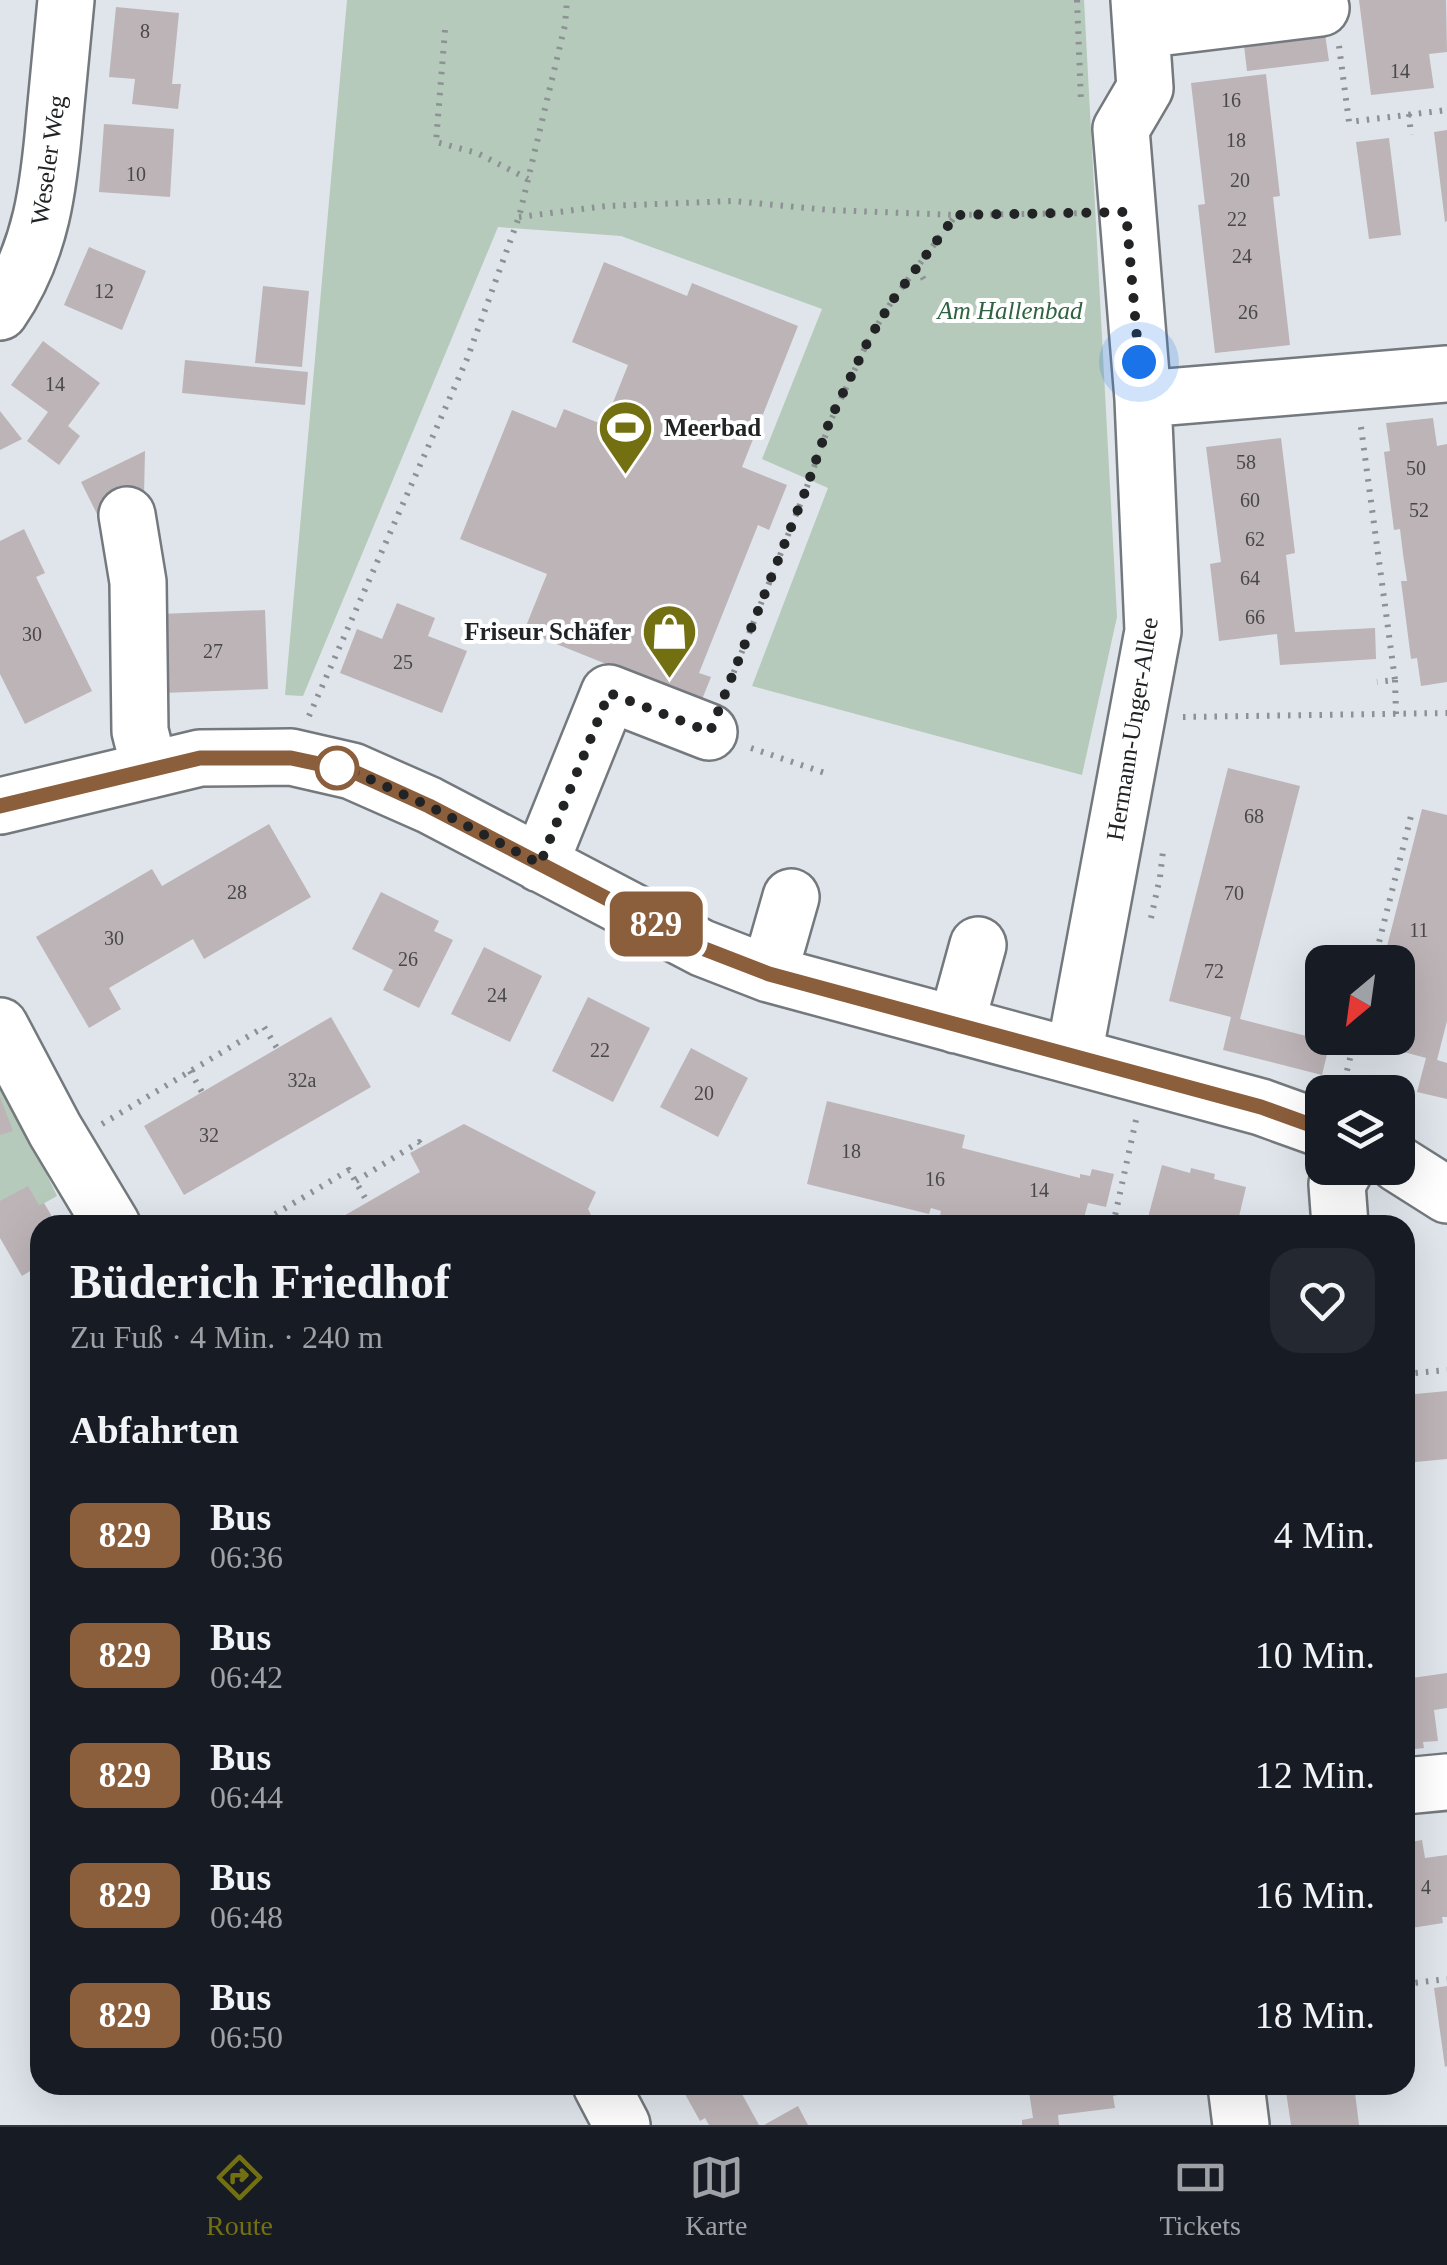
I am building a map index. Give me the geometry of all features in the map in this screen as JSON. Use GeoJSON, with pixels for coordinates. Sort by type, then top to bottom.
{"type":"FeatureCollection","features":[{"type":"Feature","properties":{"kind":"street","name":"Weseler Weg"},"geometry":{"type":"LineString","coordinates":[[0,312],[36,242],[49,184],[66,0]]}},
{"type":"Feature","properties":{"kind":"street"},"geometry":{"type":"LineString","coordinates":[[1140,15],[1330,26]]}},
{"type":"Feature","properties":{"kind":"street","name":"Hermann-Unger-Allee"},"geometry":{"type":"LineString","coordinates":[[1074,1055],[1153,631],[1142,399],[1121,129],[1145,88],[1140,15]]}},
{"type":"Feature","properties":{"kind":"street"},"geometry":{"type":"LineString","coordinates":[[1142,399],[1355,381],[1441,361]]}},
{"type":"Feature","properties":{"kind":"street"},"geometry":{"type":"LineString","coordinates":[[126,515],[138,582],[140,730],[150,770]]}},
{"type":"Feature","properties":{"kind":"street"},"geometry":{"type":"LineString","coordinates":[[540,864],[609,693],[710,732]]}},
{"type":"Feature","properties":{"kind":"street"},"geometry":{"type":"LineString","coordinates":[[0,806],[200,758],[291,758],[352,771],[429,806],[702,948],[769,974],[1074,1055],[1305,1123]]}},
{"type":"Feature","properties":{"kind":"street"},"geometry":{"type":"LineString","coordinates":[[769,974],[791,897]]}},
{"type":"Feature","properties":{"kind":"street"},"geometry":{"type":"LineString","coordinates":[[956,1025],[978,945]]}},
{"type":"Feature","properties":{"kind":"street"},"geometry":{"type":"LineString","coordinates":[[0,1026],[106,1215]]}},
{"type":"Feature","properties":{"kind":"street"},"geometry":{"type":"LineString","coordinates":[[1415,1175],[1447,1195]]}},
{"type":"Feature","properties":{"kind":"street"},"geometry":{"type":"LineString","coordinates":[[1337,1185],[1339,1215]]}},
{"type":"Feature","properties":{"kind":"street"},"geometry":{"type":"LineString","coordinates":[[1415,1785],[1447,1782]]}},
{"type":"Feature","properties":{"kind":"street"},"geometry":{"type":"LineString","coordinates":[[606,2095],[622,2125]]}},
{"type":"Feature","properties":{"kind":"street"},"geometry":{"type":"LineString","coordinates":[[1238,2095],[1242,2125]]}},
{"type":"Feature","properties":{"kind":"path"},"geometry":{"type":"LineString","coordinates":[[291,758],[466,359],[519,216],[567,0]]}},
{"type":"Feature","properties":{"kind":"path"},"geometry":{"type":"LineString","coordinates":[[1330,26],[1349,122],[1447,110]]}},
{"type":"Feature","properties":{"kind":"path"},"geometry":{"type":"LineString","coordinates":[[444,30],[436,142],[477,153],[528,180]]}},
{"type":"Feature","properties":{"kind":"path"},"geometry":{"type":"LineString","coordinates":[[1409,114],[1411,135]]}},
{"type":"Feature","properties":{"kind":"path"},"geometry":{"type":"LineString","coordinates":[[519,216],[606,206],[734,202],[956,215],[1126,212]]}},
{"type":"Feature","properties":{"kind":"path"},"geometry":{"type":"LineString","coordinates":[[825,773],[710,732],[830,420],[892,301],[956,215]]}},
{"type":"Feature","properties":{"kind":"path"},"geometry":{"type":"LineString","coordinates":[[916,268],[926,282]]}},
{"type":"Feature","properties":{"kind":"path"},"geometry":{"type":"LineString","coordinates":[[1355,381],[1396,714]]}},
{"type":"Feature","properties":{"kind":"path"},"geometry":{"type":"LineString","coordinates":[[1377,682],[1394,680]]}},
{"type":"Feature","properties":{"kind":"path"},"geometry":{"type":"LineString","coordinates":[[1137,713],[1158,717],[1447,712]]}},
{"type":"Feature","properties":{"kind":"path"},"geometry":{"type":"LineString","coordinates":[[1378,945],[1412,812]]}},
{"type":"Feature","properties":{"kind":"path"},"geometry":{"type":"LineString","coordinates":[[64,1146],[264,1027],[277,1048]]}},
{"type":"Feature","properties":{"kind":"path"},"geometry":{"type":"LineString","coordinates":[[190,1071],[202,1092]]}},
{"type":"Feature","properties":{"kind":"path"},"geometry":{"type":"LineString","coordinates":[[1115,1215],[1146,1075]]}},
{"type":"Feature","properties":{"kind":"path"},"geometry":{"type":"LineString","coordinates":[[356,1181],[419,1142],[423,1147]]}},
{"type":"Feature","properties":{"kind":"path"},"geometry":{"type":"LineString","coordinates":[[273,1215],[349,1170],[368,1203]]}},
{"type":"Feature","properties":{"kind":"path"},"geometry":{"type":"LineString","coordinates":[[1415,1373],[1447,1370]]}},
{"type":"Feature","properties":{"kind":"path"},"geometry":{"type":"LineString","coordinates":[[1415,1983],[1447,1980]]}},
{"type":"Feature","properties":{"kind":"green space","name":"Am Hallenbad"},"geometry":{"type":"Polygon","coordinates":[[[347,0],[1084,0],[1117,617],[1082,775],[752,686],[828,488],[762,459],[822,309],[621,236],[498,227],[303,696],[285,695],[347,0]]]}},
{"type":"Feature","properties":{"kind":"green space"},"geometry":{"type":"Polygon","coordinates":[[[0,1076],[57,1196],[0,1228],[0,1076]]]}},
{"type":"Feature","properties":{"kind":"building"},"geometry":{"type":"Polygon","coordinates":[[[1359,0],[1446,0],[1447,52],[1429,54],[1434,88],[1371,95],[1359,0]]]}},
{"type":"Feature","properties":{"kind":"building"},"geometry":{"type":"Polygon","coordinates":[[[116,7],[179,13],[172,84],[181,84],[178,109],[132,104],[135,79],[109,77],[116,7]]]}},
{"type":"Feature","properties":{"kind":"building"},"geometry":{"type":"Polygon","coordinates":[[[1324,27],[1329,61],[1247,71],[1243,37],[1324,27]]]}},
{"type":"Feature","properties":{"kind":"building"},"geometry":{"type":"Polygon","coordinates":[[[1266,74],[1280,196],[1273,197],[1290,345],[1215,353],[1198,205],[1205,204],[1191,83],[1266,74]]]}},
{"type":"Feature","properties":{"kind":"building"},"geometry":{"type":"Polygon","coordinates":[[[104,124],[174,129],[170,197],[99,192],[104,124]]]}},
{"type":"Feature","properties":{"kind":"building"},"geometry":{"type":"Polygon","coordinates":[[[1447,130],[1447,221],[1445,222],[1434,132],[1447,130]]]}},
{"type":"Feature","properties":{"kind":"building"},"geometry":{"type":"Polygon","coordinates":[[[1389,138],[1401,235],[1369,239],[1356,142],[1389,138]]]}},
{"type":"Feature","properties":{"kind":"building"},"geometry":{"type":"Polygon","coordinates":[[[89,247],[146,271],[122,330],[64,305],[89,247]]]}},
{"type":"Feature","properties":{"kind":"building","name":"Meerbad"},"geometry":{"type":"Polygon","coordinates":[[[604,262],[687,296],[692,283],[798,326],[742,467],[787,485],[769,530],[758,525],[699,673],[711,677],[701,702],[524,631],[547,574],[460,539],[512,410],[556,428],[564,409],[604,425],[628,365],[572,342],[604,262]]]}},
{"type":"Feature","properties":{"kind":"building"},"geometry":{"type":"Polygon","coordinates":[[[263,286],[309,291],[302,367],[255,363],[263,286]]]}},
{"type":"Feature","properties":{"kind":"building"},"geometry":{"type":"Polygon","coordinates":[[[43,341],[100,383],[68,426],[80,436],[59,465],[27,441],[48,412],[11,385],[43,341]]]}},
{"type":"Feature","properties":{"kind":"building"},"geometry":{"type":"Polygon","coordinates":[[[185,360],[308,372],[305,405],[182,393],[185,360]]]}},
{"type":"Feature","properties":{"kind":"building"},"geometry":{"type":"Polygon","coordinates":[[[0,411],[22,439],[0,450],[0,411]]]}},
{"type":"Feature","properties":{"kind":"building"},"geometry":{"type":"Polygon","coordinates":[[[1433,418],[1437,446],[1447,444],[1447,682],[1421,686],[1417,658],[1411,659],[1401,581],[1407,581],[1400,529],[1394,530],[1384,452],[1390,451],[1386,423],[1433,418]]]}},
{"type":"Feature","properties":{"kind":"building"},"geometry":{"type":"Polygon","coordinates":[[[1281,438],[1295,553],[1286,555],[1295,632],[1375,628],[1376,659],[1280,665],[1277,634],[1219,641],[1210,564],[1221,562],[1206,447],[1281,438]]]}},
{"type":"Feature","properties":{"kind":"building"},"geometry":{"type":"Polygon","coordinates":[[[145,451],[144,494],[98,516],[81,482],[145,451]]]}},
{"type":"Feature","properties":{"kind":"building"},"geometry":{"type":"Polygon","coordinates":[[[24,529],[45,573],[36,577],[92,691],[25,724],[0,674],[0,541],[24,529]]]}},
{"type":"Feature","properties":{"kind":"building"},"geometry":{"type":"Polygon","coordinates":[[[397,603],[435,618],[428,636],[467,651],[442,713],[340,673],[357,629],[382,639],[397,603]]]}},
{"type":"Feature","properties":{"kind":"building"},"geometry":{"type":"Polygon","coordinates":[[[265,610],[268,689],[162,693],[159,614],[265,610]]]}},
{"type":"Feature","properties":{"kind":"building"},"geometry":{"type":"Polygon","coordinates":[[[1228,768],[1300,786],[1240,1019],[1305,1036],[1305,1055],[1327,1055],[1322,1075],[1223,1050],[1231,1017],[1169,1001],[1228,768]]]}},
{"type":"Feature","properties":{"kind":"building"},"geometry":{"type":"Polygon","coordinates":[[[1422,809],[1447,815],[1447,1021],[1437,1060],[1447,1063],[1447,1099],[1417,1092],[1426,1058],[1415,1055],[1415,945],[1387,945],[1422,809]]]}},
{"type":"Feature","properties":{"kind":"building"},"geometry":{"type":"Polygon","coordinates":[[[269,824],[311,897],[204,959],[193,939],[109,988],[121,1009],[89,1028],[36,937],[152,869],[162,886],[269,824]]]}},
{"type":"Feature","properties":{"kind":"building"},"geometry":{"type":"Polygon","coordinates":[[[381,892],[439,921],[434,931],[453,940],[419,1008],[383,990],[393,970],[352,949],[381,892]]]}},
{"type":"Feature","properties":{"kind":"building"},"geometry":{"type":"Polygon","coordinates":[[[484,947],[542,976],[510,1042],[451,1014],[484,947]]]}},
{"type":"Feature","properties":{"kind":"building"},"geometry":{"type":"Polygon","coordinates":[[[588,997],[650,1028],[613,1102],[552,1071],[588,997]]]}},
{"type":"Feature","properties":{"kind":"building"},"geometry":{"type":"Polygon","coordinates":[[[331,1017],[371,1087],[184,1195],[144,1126],[331,1017]]]}},
{"type":"Feature","properties":{"kind":"building"},"geometry":{"type":"Polygon","coordinates":[[[691,1048],[748,1078],[718,1137],[660,1107],[691,1048]]]}},
{"type":"Feature","properties":{"kind":"building"},"geometry":{"type":"Polygon","coordinates":[[[0,1097],[13,1131],[0,1135],[0,1097]]]}},
{"type":"Feature","properties":{"kind":"building"},"geometry":{"type":"Polygon","coordinates":[[[827,1101],[965,1135],[962,1148],[1080,1178],[1080,1174],[1090,1176],[1092,1169],[1114,1174],[1106,1207],[1088,1203],[1085,1215],[940,1215],[941,1211],[931,1208],[929,1214],[807,1184],[827,1101]]]}},
{"type":"Feature","properties":{"kind":"building"},"geometry":{"type":"Polygon","coordinates":[[[464,1124],[596,1192],[588,1209],[591,1215],[345,1215],[420,1172],[410,1153],[464,1124]]]}},
{"type":"Feature","properties":{"kind":"building"},"geometry":{"type":"Polygon","coordinates":[[[1162,1165],[1190,1173],[1191,1168],[1215,1174],[1214,1179],[1246,1187],[1239,1215],[1149,1215],[1162,1165]]]}},
{"type":"Feature","properties":{"kind":"building"},"geometry":{"type":"Polygon","coordinates":[[[28,1186],[39,1205],[44,1203],[51,1215],[30,1215],[30,1271],[22,1276],[0,1238],[0,1201],[28,1186]]]}},
{"type":"Feature","properties":{"kind":"building"},"geometry":{"type":"Polygon","coordinates":[[[1447,1391],[1447,1459],[1415,1462],[1415,1394],[1447,1391]]]}},
{"type":"Feature","properties":{"kind":"building"},"geometry":{"type":"Polygon","coordinates":[[[1447,1673],[1447,1708],[1434,1710],[1438,1741],[1423,1742],[1424,1748],[1415,1749],[1415,1678],[1447,1673]]]}},
{"type":"Feature","properties":{"kind":"building"},"geometry":{"type":"Polygon","coordinates":[[[1422,1840],[1425,1858],[1447,1855],[1447,1917],[1442,1917],[1443,1923],[1415,1927],[1415,1841],[1422,1840]]]}},
{"type":"Feature","properties":{"kind":"building"},"geometry":{"type":"Polygon","coordinates":[[[1447,1986],[1447,2066],[1445,2067],[1434,1988],[1447,1986]]]}},
{"type":"Feature","properties":{"kind":"building"},"geometry":{"type":"Polygon","coordinates":[[[686,2095],[742,2095],[759,2125],[709,2125],[705,2118],[700,2121],[686,2095]]]}},
{"type":"Feature","properties":{"kind":"building"},"geometry":{"type":"Polygon","coordinates":[[[1030,2095],[1118,2095],[1113,2096],[1115,2108],[1058,2115],[1059,2125],[1022,2125],[1022,2120],[1033,2118],[1030,2095]]]}},
{"type":"Feature","properties":{"kind":"building"},"geometry":{"type":"Polygon","coordinates":[[[1286,2095],[1355,2095],[1359,2125],[1291,2125],[1286,2095]]]}},
{"type":"Feature","properties":{"kind":"building"},"geometry":{"type":"Polygon","coordinates":[[[798,2106],[808,2125],[764,2125],[798,2106]]]}},
{"type":"Feature","properties":{"kind":"bus line","name":"829"},"geometry":{"type":"LineString","coordinates":[[0,806],[200,758],[291,758],[352,771],[429,806],[702,948],[769,974],[1116,1066],[1305,1123]]}},
{"type":"Feature","properties":{"kind":"place","name":"Meerbad"},"geometry":{"type":"Point","coordinates":[625,476]}},
{"type":"Feature","properties":{"kind":"place","name":"Friseur Schäfer"},"geometry":{"type":"Point","coordinates":[670,680]}},
{"type":"Feature","properties":{"kind":"route"},"geometry":{"type":"LineString","coordinates":[[337,768],[429,806],[540,864],[609,693],[710,732],[830,420],[892,301],[956,215],[1126,212],[1139,362]]}}]}
